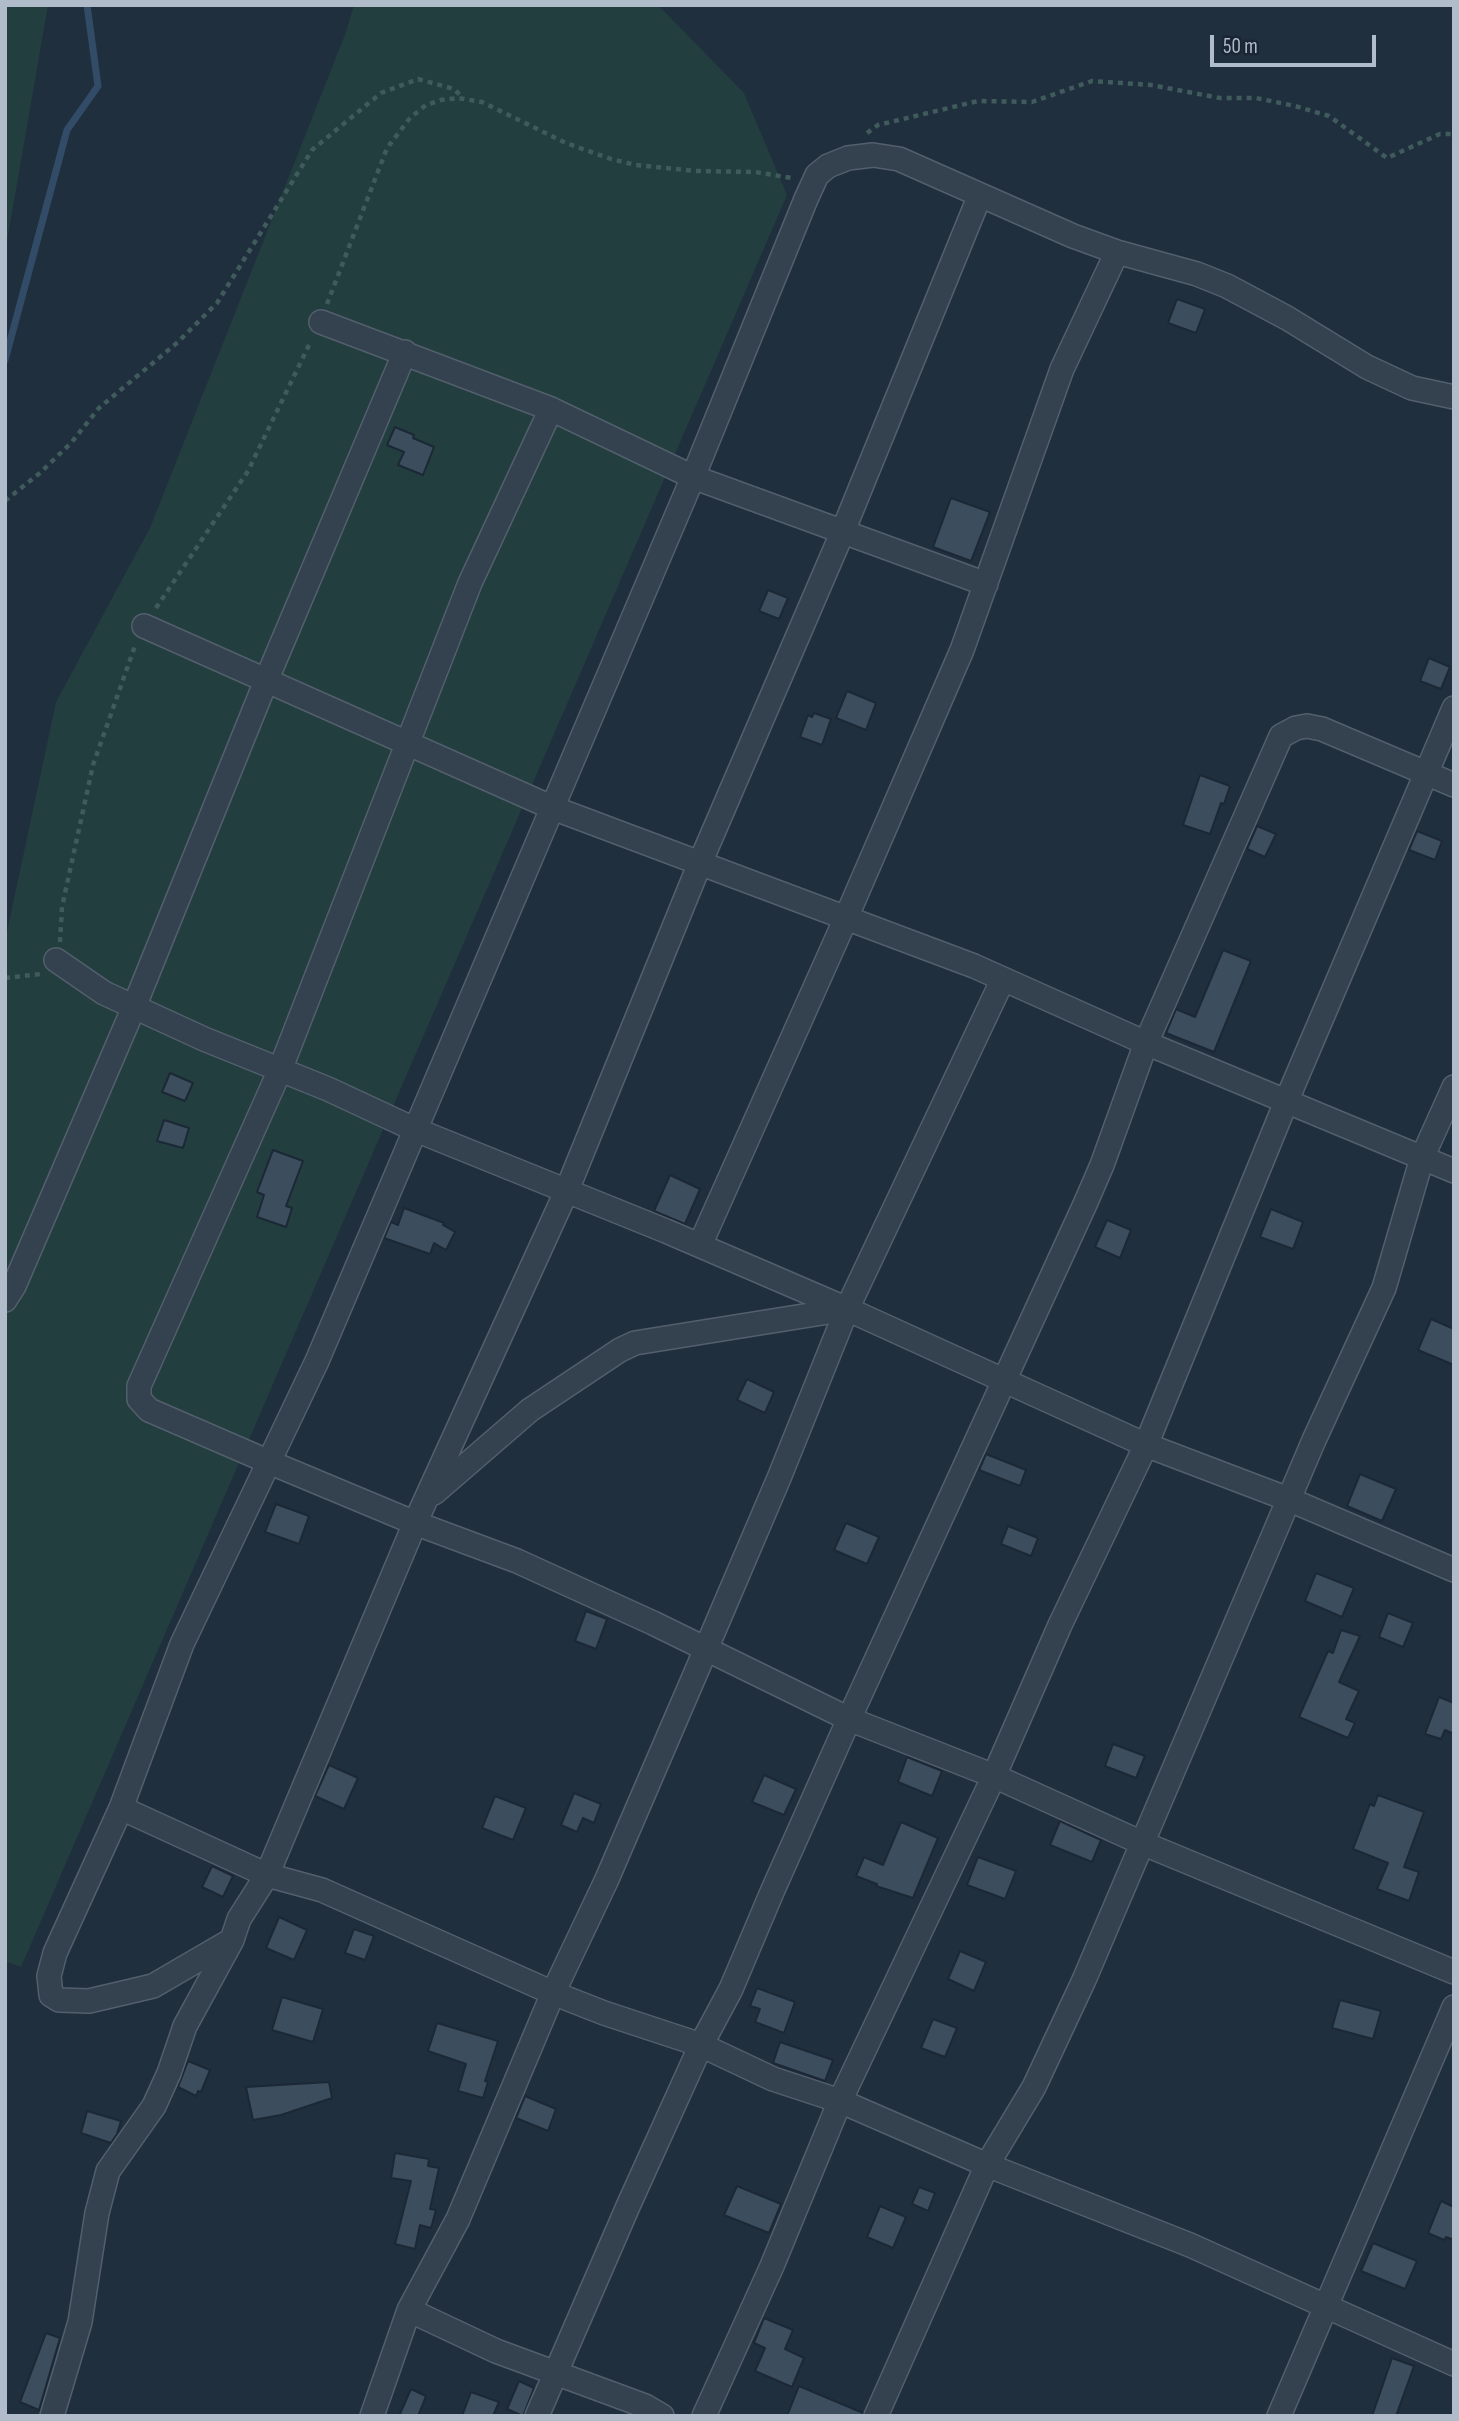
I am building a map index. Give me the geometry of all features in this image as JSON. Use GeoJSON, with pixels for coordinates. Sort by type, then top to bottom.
{"type":"FeatureCollection","features":[{"type":"Feature","properties":{"kind":"street"},"geometry":{"type":"LineString","coordinates":[[232,1940],[153,1986],[89,2001],[59,2000],[51,1995],[48,1976],[55,1953],[121,1808],[182,1644],[317,1361],[693,477],[817,175],[828,166],[848,158],[873,155],[900,159],[1073,236],[1167,264],[1227,286],[1267,306],[1367,368],[1412,388],[1454,397]]}},
{"type":"Feature","properties":{"kind":"street"},"geometry":{"type":"LineString","coordinates":[[52,2416],[80,2322],[97,2213],[108,2171],[153,2106],[169,2073],[185,2025],[232,1940],[239,1919],[267,1875],[425,1501],[567,1190],[700,863],[843,531],[979,195]]}},
{"type":"Feature","properties":{"kind":"street"},"geometry":{"type":"LineString","coordinates":[[700,1245],[962,650],[1062,369],[1117,251]]}},
{"type":"Feature","properties":{"kind":"street"},"geometry":{"type":"LineString","coordinates":[[321,322],[551,409],[693,477],[986,584]]}},
{"type":"Feature","properties":{"kind":"street"},"geometry":{"type":"LineString","coordinates":[[5,1300],[14,1286],[134,1007],[266,681],[405,352]]}},
{"type":"Feature","properties":{"kind":"street"},"geometry":{"type":"LineString","coordinates":[[551,409],[470,583],[280,1070],[139,1387],[139,1399],[149,1410],[269,1462],[415,1524],[517,1561],[849,1719],[994,1776],[1142,1843],[1454,1972]]}},
{"type":"Feature","properties":{"kind":"street"},"geometry":{"type":"LineString","coordinates":[[144,626],[553,808],[1003,979],[1286,1102],[1454,1171]]}},
{"type":"Feature","properties":{"kind":"street"},"geometry":{"type":"LineString","coordinates":[[705,2416],[772,2266],[840,2101],[994,1776],[1060,1625],[1146,1445],[1286,1102],[1454,708]]}},
{"type":"Feature","properties":{"kind":"street"},"geometry":{"type":"LineString","coordinates":[[537,2416],[701,2045],[732,1989],[849,1719],[1102,1165],[1146,1042],[1281,736],[1296,727],[1322,729],[1454,785]]}},
{"type":"Feature","properties":{"kind":"street"},"geometry":{"type":"LineString","coordinates":[[56,960],[104,993],[134,1007],[416,1130],[700,1245],[848,1309],[1146,1445],[1288,1499],[1454,1570]]}},
{"type":"Feature","properties":{"kind":"street"},"geometry":{"type":"LineString","coordinates":[[372,2416],[409,2310],[458,2219],[553,1993],[607,1879],[706,1649],[848,1309],[1003,979]]}},
{"type":"Feature","properties":{"kind":"street"},"geometry":{"type":"LineString","coordinates":[[876,2416],[987,2165],[1034,2087],[1062,2032],[1288,1499],[1384,1288],[1422,1158],[1454,1087]]}},
{"type":"Feature","properties":{"kind":"street"},"geometry":{"type":"LineString","coordinates":[[425,1501],[530,1410],[620,1350],[635,1343],[848,1309]]}},
{"type":"Feature","properties":{"kind":"street"},"geometry":{"type":"LineString","coordinates":[[121,1808],[267,1875],[322,1890],[553,1993],[701,2045],[773,2079],[840,2101],[987,2165],[1191,2245],[1454,2364]]}},
{"type":"Feature","properties":{"kind":"street"},"geometry":{"type":"LineString","coordinates":[[1279,2416],[1454,2007]]}},
{"type":"Feature","properties":{"kind":"street"},"geometry":{"type":"LineString","coordinates":[[409,2310],[496,2351],[645,2406],[662,2416]]}},
{"type":"Feature","properties":{"kind":"path"},"geometry":{"type":"LineString","coordinates":[[5,501],[71,443],[99,408],[178,342],[217,303],[312,149],[382,93],[418,79],[454,89],[463,98]]}},
{"type":"Feature","properties":{"kind":"path"},"geometry":{"type":"LineString","coordinates":[[848,158],[853,143],[878,125],[978,101],[1032,102],[1092,81],[1151,85],[1220,97],[1256,98],[1295,106],[1329,116],[1387,158],[1440,134],[1454,134]]}},
{"type":"Feature","properties":{"kind":"path"},"geometry":{"type":"LineString","coordinates":[[5,978],[43,973],[56,960],[62,907],[93,765],[130,659],[144,626],[248,471],[321,322],[387,148],[410,118],[426,105],[441,100],[463,98],[494,106],[566,143],[611,159],[662,169],[782,175],[813,184]]}},
{"type":"Feature","properties":{"kind":"green space"},"geometry":{"type":"Polygon","coordinates":[[[5,5],[48,5],[5,253],[5,5]]]}},
{"type":"Feature","properties":{"kind":"green space"},"geometry":{"type":"Polygon","coordinates":[[[354,5],[658,5],[744,93],[787,195],[21,1967],[5,1961],[5,941],[56,702],[150,528],[346,32],[354,5]]]}},
{"type":"Feature","properties":{"kind":"building"},"geometry":{"type":"Polygon","coordinates":[[[1177,299],[1205,309],[1196,333],[1168,323],[1177,299]]]}},
{"type":"Feature","properties":{"kind":"building"},"geometry":{"type":"Polygon","coordinates":[[[395,427],[434,447],[423,475],[398,465],[404,452],[387,445],[395,427]]]}},
{"type":"Feature","properties":{"kind":"building"},"geometry":{"type":"Polygon","coordinates":[[[951,498],[990,512],[971,561],[933,547],[951,498]]]}},
{"type":"Feature","properties":{"kind":"building"},"geometry":{"type":"Polygon","coordinates":[[[768,590],[788,598],[779,619],[759,611],[768,590]]]}},
{"type":"Feature","properties":{"kind":"building"},"geometry":{"type":"Polygon","coordinates":[[[1429,658],[1450,667],[1441,689],[1420,681],[1429,658]]]}},
{"type":"Feature","properties":{"kind":"building"},"geometry":{"type":"Polygon","coordinates":[[[847,691],[876,703],[866,730],[836,718],[847,691]]]}},
{"type":"Feature","properties":{"kind":"building"},"geometry":{"type":"Polygon","coordinates":[[[814,713],[831,719],[822,745],[800,737],[808,715],[812,717],[814,713]]]}},
{"type":"Feature","properties":{"kind":"building"},"geometry":{"type":"Polygon","coordinates":[[[1200,775],[1230,786],[1210,834],[1183,825],[1200,775]]]}},
{"type":"Feature","properties":{"kind":"building"},"geometry":{"type":"Polygon","coordinates":[[[1257,826],[1276,834],[1265,857],[1247,849],[1257,826]]]}},
{"type":"Feature","properties":{"kind":"building"},"geometry":{"type":"Polygon","coordinates":[[[1417,831],[1442,841],[1435,860],[1409,850],[1417,831]]]}},
{"type":"Feature","properties":{"kind":"building"},"geometry":{"type":"Polygon","coordinates":[[[1223,950],[1251,961],[1214,1052],[1166,1033],[1176,1009],[1195,1017],[1223,950]]]}},
{"type":"Feature","properties":{"kind":"building"},"geometry":{"type":"Polygon","coordinates":[[[170,1073],[193,1083],[185,1101],[162,1092],[170,1073]]]}},
{"type":"Feature","properties":{"kind":"building"},"geometry":{"type":"Polygon","coordinates":[[[164,1120],[189,1128],[183,1148],[157,1141],[164,1120]]]}},
{"type":"Feature","properties":{"kind":"building"},"geometry":{"type":"Polygon","coordinates":[[[273,1150],[303,1161],[286,1206],[292,1208],[286,1227],[257,1217],[264,1195],[257,1192],[273,1150]]]}},
{"type":"Feature","properties":{"kind":"building"},"geometry":{"type":"Polygon","coordinates":[[[670,1175],[700,1189],[685,1224],[654,1211],[670,1175]]]}},
{"type":"Feature","properties":{"kind":"building"},"geometry":{"type":"Polygon","coordinates":[[[404,1208],[444,1223],[443,1225],[455,1232],[446,1250],[434,1243],[430,1254],[384,1238],[391,1222],[398,1225],[404,1208]]]}},
{"type":"Feature","properties":{"kind":"building"},"geometry":{"type":"Polygon","coordinates":[[[1271,1209],[1303,1222],[1293,1249],[1260,1237],[1271,1209]]]}},
{"type":"Feature","properties":{"kind":"building"},"geometry":{"type":"Polygon","coordinates":[[[1107,1220],[1131,1230],[1120,1258],[1095,1247],[1107,1220]]]}},
{"type":"Feature","properties":{"kind":"building"},"geometry":{"type":"Polygon","coordinates":[[[1431,1319],[1454,1329],[1454,1365],[1418,1350],[1431,1319]]]}},
{"type":"Feature","properties":{"kind":"building"},"geometry":{"type":"Polygon","coordinates":[[[747,1379],[774,1392],[765,1413],[737,1400],[747,1379]]]}},
{"type":"Feature","properties":{"kind":"building"},"geometry":{"type":"Polygon","coordinates":[[[986,1454],[1026,1470],[1020,1486],[979,1470],[986,1454]]]}},
{"type":"Feature","properties":{"kind":"building"},"geometry":{"type":"Polygon","coordinates":[[[1360,1474],[1396,1489],[1382,1521],[1347,1506],[1360,1474]]]}},
{"type":"Feature","properties":{"kind":"building"},"geometry":{"type":"Polygon","coordinates":[[[276,1504],[309,1516],[299,1544],[265,1532],[276,1504]]]}},
{"type":"Feature","properties":{"kind":"building"},"geometry":{"type":"Polygon","coordinates":[[[846,1523],[879,1537],[867,1564],[834,1550],[846,1523]]]}},
{"type":"Feature","properties":{"kind":"building"},"geometry":{"type":"Polygon","coordinates":[[[1008,1526],[1038,1538],[1031,1556],[1001,1544],[1008,1526]]]}},
{"type":"Feature","properties":{"kind":"building"},"geometry":{"type":"Polygon","coordinates":[[[1316,1573],[1354,1588],[1342,1617],[1305,1601],[1316,1573]]]}},
{"type":"Feature","properties":{"kind":"building"},"geometry":{"type":"Polygon","coordinates":[[[586,1611],[607,1619],[596,1649],[575,1641],[586,1611]]]}},
{"type":"Feature","properties":{"kind":"building"},"geometry":{"type":"Polygon","coordinates":[[[1388,1613],[1413,1623],[1403,1647],[1379,1637],[1388,1613]]]}},
{"type":"Feature","properties":{"kind":"building"},"geometry":{"type":"Polygon","coordinates":[[[1341,1630],[1360,1636],[1339,1682],[1359,1691],[1346,1719],[1355,1723],[1348,1738],[1299,1717],[1328,1651],[1333,1653],[1341,1630]]]}},
{"type":"Feature","properties":{"kind":"building"},"geometry":{"type":"Polygon","coordinates":[[[1439,1697],[1454,1703],[1454,1734],[1445,1730],[1441,1739],[1425,1734],[1439,1697]]]}},
{"type":"Feature","properties":{"kind":"building"},"geometry":{"type":"Polygon","coordinates":[[[1113,1744],[1145,1756],[1136,1778],[1105,1766],[1113,1744]]]}},
{"type":"Feature","properties":{"kind":"building"},"geometry":{"type":"Polygon","coordinates":[[[907,1757],[942,1771],[932,1796],[898,1782],[907,1757]]]}},
{"type":"Feature","properties":{"kind":"building"},"geometry":{"type":"Polygon","coordinates":[[[329,1765],[358,1778],[344,1809],[315,1796],[329,1765]]]}},
{"type":"Feature","properties":{"kind":"building"},"geometry":{"type":"Polygon","coordinates":[[[764,1775],[796,1789],[784,1815],[752,1802],[764,1775]]]}},
{"type":"Feature","properties":{"kind":"building"},"geometry":{"type":"Polygon","coordinates":[[[574,1793],[601,1804],[594,1823],[583,1818],[577,1832],[561,1825],[574,1793]]]}},
{"type":"Feature","properties":{"kind":"building"},"geometry":{"type":"Polygon","coordinates":[[[1378,1795],[1424,1812],[1404,1867],[1419,1872],[1409,1901],[1377,1889],[1388,1863],[1353,1849],[1370,1804],[1374,1806],[1378,1795]]]}},
{"type":"Feature","properties":{"kind":"building"},"geometry":{"type":"Polygon","coordinates":[[[495,1796],[526,1808],[513,1840],[482,1828],[495,1796]]]}},
{"type":"Feature","properties":{"kind":"building"},"geometry":{"type":"Polygon","coordinates":[[[1060,1821],[1101,1840],[1092,1862],[1050,1845],[1060,1821]]]}},
{"type":"Feature","properties":{"kind":"building"},"geometry":{"type":"Polygon","coordinates":[[[901,1822],[938,1838],[913,1898],[876,1886],[877,1884],[856,1876],[864,1857],[883,1865],[901,1822]]]}},
{"type":"Feature","properties":{"kind":"building"},"geometry":{"type":"Polygon","coordinates":[[[978,1857],[1016,1871],[1005,1899],[967,1885],[978,1857]]]}},
{"type":"Feature","properties":{"kind":"building"},"geometry":{"type":"Polygon","coordinates":[[[212,1866],[233,1876],[223,1897],[202,1887],[212,1866]]]}},
{"type":"Feature","properties":{"kind":"building"},"geometry":{"type":"Polygon","coordinates":[[[279,1917],[307,1930],[294,1960],[266,1948],[279,1917]]]}},
{"type":"Feature","properties":{"kind":"building"},"geometry":{"type":"Polygon","coordinates":[[[354,1929],[374,1936],[365,1960],[345,1953],[354,1929]]]}},
{"type":"Feature","properties":{"kind":"building"},"geometry":{"type":"Polygon","coordinates":[[[960,1951],[986,1962],[974,1991],[948,1979],[960,1951]]]}},
{"type":"Feature","properties":{"kind":"building"},"geometry":{"type":"Polygon","coordinates":[[[757,1988],[795,2002],[784,2033],[755,2022],[760,2009],[750,2006],[757,1988]]]}},
{"type":"Feature","properties":{"kind":"building"},"geometry":{"type":"Polygon","coordinates":[[[282,1997],[323,2009],[313,2042],[272,2030],[282,1997]]]}},
{"type":"Feature","properties":{"kind":"building"},"geometry":{"type":"Polygon","coordinates":[[[1340,2000],[1381,2011],[1373,2039],[1332,2028],[1340,2000]]]}},
{"type":"Feature","properties":{"kind":"building"},"geometry":{"type":"Polygon","coordinates":[[[933,2019],[957,2028],[945,2057],[921,2048],[933,2019]]]}},
{"type":"Feature","properties":{"kind":"building"},"geometry":{"type":"Polygon","coordinates":[[[437,2023],[498,2041],[485,2081],[488,2082],[483,2098],[458,2091],[466,2064],[428,2051],[437,2023]]]}},
{"type":"Feature","properties":{"kind":"building"},"geometry":{"type":"Polygon","coordinates":[[[780,2042],[833,2060],[825,2081],[773,2063],[780,2042]]]}},
{"type":"Feature","properties":{"kind":"building"},"geometry":{"type":"Polygon","coordinates":[[[188,2061],[210,2070],[201,2092],[198,2091],[196,2096],[178,2087],[188,2061]]]}},
{"type":"Feature","properties":{"kind":"building"},"geometry":{"type":"Polygon","coordinates":[[[329,2082],[332,2098],[281,2115],[253,2120],[246,2087],[329,2082]]]}},
{"type":"Feature","properties":{"kind":"building"},"geometry":{"type":"Polygon","coordinates":[[[525,2096],[556,2109],[548,2131],[516,2118],[525,2096]]]}},
{"type":"Feature","properties":{"kind":"building"},"geometry":{"type":"Polygon","coordinates":[[[87,2111],[121,2121],[111,2143],[81,2133],[87,2111]]]}},
{"type":"Feature","properties":{"kind":"building"},"geometry":{"type":"Polygon","coordinates":[[[395,2153],[429,2159],[428,2166],[439,2168],[430,2209],[436,2210],[431,2228],[420,2225],[415,2249],[395,2244],[411,2181],[391,2178],[395,2153]]]}},
{"type":"Feature","properties":{"kind":"building"},"geometry":{"type":"Polygon","coordinates":[[[737,2186],[781,2204],[769,2233],[724,2215],[737,2186]]]}},
{"type":"Feature","properties":{"kind":"building"},"geometry":{"type":"Polygon","coordinates":[[[919,2187],[935,2193],[928,2211],[912,2204],[919,2187]]]}},
{"type":"Feature","properties":{"kind":"building"},"geometry":{"type":"Polygon","coordinates":[[[1441,2201],[1454,2207],[1454,2240],[1446,2237],[1444,2240],[1428,2233],[1441,2201]]]}},
{"type":"Feature","properties":{"kind":"building"},"geometry":{"type":"Polygon","coordinates":[[[880,2206],[906,2217],[893,2248],[867,2237],[880,2206]]]}},
{"type":"Feature","properties":{"kind":"building"},"geometry":{"type":"Polygon","coordinates":[[[1373,2243],[1417,2261],[1405,2289],[1361,2271],[1373,2243]]]}},
{"type":"Feature","properties":{"kind":"building"},"geometry":{"type":"Polygon","coordinates":[[[764,2318],[793,2330],[785,2349],[804,2358],[792,2387],[755,2371],[765,2348],[754,2343],[764,2318]]]}},
{"type":"Feature","properties":{"kind":"building"},"geometry":{"type":"Polygon","coordinates":[[[46,2333],[60,2338],[39,2410],[20,2402],[46,2333]]]}},
{"type":"Feature","properties":{"kind":"building"},"geometry":{"type":"Polygon","coordinates":[[[1392,2358],[1414,2366],[1396,2416],[1372,2416],[1392,2358]]]}},
{"type":"Feature","properties":{"kind":"building"},"geometry":{"type":"Polygon","coordinates":[[[519,2381],[534,2388],[523,2416],[507,2409],[519,2381]]]}},
{"type":"Feature","properties":{"kind":"building"},"geometry":{"type":"Polygon","coordinates":[[[799,2386],[863,2413],[862,2416],[787,2416],[799,2386]]]}},
{"type":"Feature","properties":{"kind":"building"},"geometry":{"type":"Polygon","coordinates":[[[411,2389],[426,2396],[418,2416],[399,2416],[411,2389]]]}},
{"type":"Feature","properties":{"kind":"building"},"geometry":{"type":"Polygon","coordinates":[[[471,2392],[499,2402],[493,2416],[462,2416],[471,2392]]]}},
{"type":"Feature","properties":{"kind":"waterway"},"geometry":{"type":"LineString","coordinates":[[5,360],[67,130],[98,86],[87,5]]}}]}
